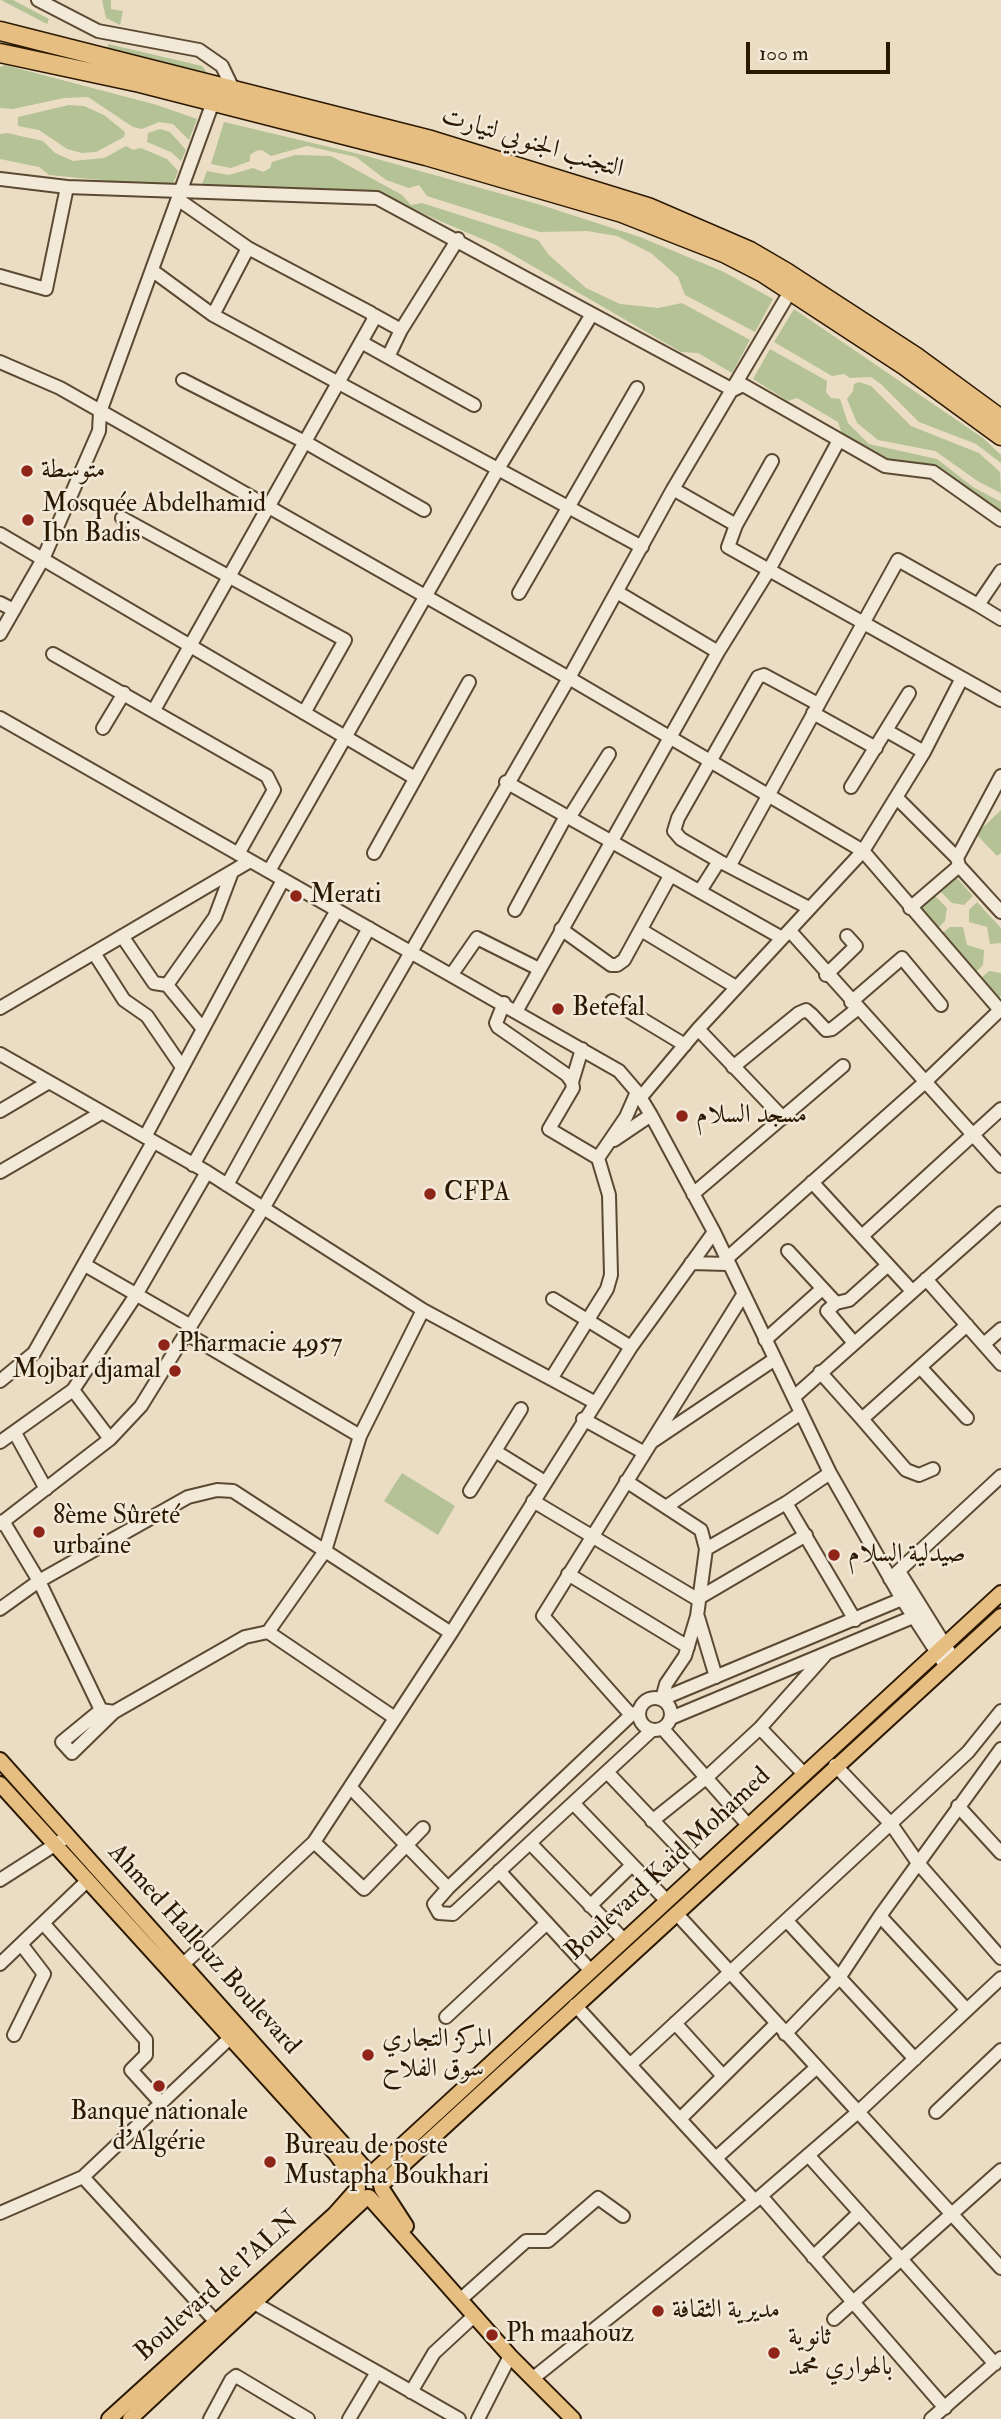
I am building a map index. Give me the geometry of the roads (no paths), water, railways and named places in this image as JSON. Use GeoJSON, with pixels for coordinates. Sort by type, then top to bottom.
{"type":"FeatureCollection","features":[{"type":"Feature","properties":{"kind":"highway","name":"التجنب الجنوبي لتيارت"},"geometry":{"type":"LineString","coordinates":[[0,31],[431,140],[558,177],[648,207],[750,251],[856,316],[1001,419]]}},
{"type":"Feature","properties":{"kind":"highway","name":"التجنب الجنوبي لتيارت"},"geometry":{"type":"LineString","coordinates":[[3,55],[213,102],[426,156],[622,213],[724,253],[791,290],[1001,436]]}},
{"type":"Feature","properties":{"kind":"main road","name":"Boulevard Kaid Mohamed"},"geometry":{"type":"LineString","coordinates":[[370,2186],[666,1900],[1001,1593]]}},
{"type":"Feature","properties":{"kind":"main road","name":"Boulevard Kaid Mohamed"},"geometry":{"type":"LineString","coordinates":[[370,2186],[575,2005],[835,1765],[1000,1619]]}},
{"type":"Feature","properties":{"kind":"main road","name":"Ahmed Hallouz Boulevard"},"geometry":{"type":"LineString","coordinates":[[0,1760],[184,1963],[370,2186]]}},
{"type":"Feature","properties":{"kind":"main road","name":"Ahmed Hallouz Boulevard"},"geometry":{"type":"LineString","coordinates":[[0,1784],[337,2154],[370,2186]]}},
{"type":"Feature","properties":{"kind":"main road"},"geometry":{"type":"LineString","coordinates":[[370,2186],[382,2209],[510,2356],[573,2419]]}},
{"type":"Feature","properties":{"kind":"main road"},"geometry":{"type":"LineString","coordinates":[[370,2186],[435,2269]]}},
{"type":"Feature","properties":{"kind":"main road","name":"Boulevard de l'ALN"},"geometry":{"type":"LineString","coordinates":[[130,2419],[350,2214],[370,2186]]}},
{"type":"Feature","properties":{"kind":"main road","name":"Boulevard de l'ALN"},"geometry":{"type":"LineString","coordinates":[[109,2419],[335,2214],[370,2186]]}},
{"type":"Feature","properties":{"kind":"main road"},"geometry":{"type":"LineString","coordinates":[[350,2214],[365,2209],[382,2209]]}},
{"type":"Feature","properties":{"kind":"street"},"geometry":{"type":"LineString","coordinates":[[38,0],[98,31],[199,50],[222,66],[234,91]]}},
{"type":"Feature","properties":{"kind":"street"},"geometry":{"type":"LineString","coordinates":[[0,634],[43,559],[99,431],[100,412],[213,102]]}},
{"type":"Feature","properties":{"kind":"street"},"geometry":{"type":"LineString","coordinates":[[0,179],[181,195],[377,198],[458,239],[733,390]]}},
{"type":"Feature","properties":{"kind":"street"},"geometry":{"type":"LineString","coordinates":[[0,276],[46,289],[67,187]]}},
{"type":"Feature","properties":{"kind":"street"},"geometry":{"type":"LineString","coordinates":[[181,195],[248,248],[401,330]]}},
{"type":"Feature","properties":{"kind":"street"},"geometry":{"type":"LineString","coordinates":[[388,356],[401,330],[458,239]]}},
{"type":"Feature","properties":{"kind":"street"},"geometry":{"type":"LineString","coordinates":[[214,315],[248,248]]}},
{"type":"Feature","properties":{"kind":"street"},"geometry":{"type":"LineString","coordinates":[[153,271],[214,315],[338,384],[569,505],[642,547]]}},
{"type":"Feature","properties":{"kind":"street"},"geometry":{"type":"LineString","coordinates":[[423,1310],[360,1436],[325,1551],[268,1632],[245,1637],[107,1711],[39,1581],[2,1522],[110,1438],[141,1406],[264,1207],[506,782],[569,678],[673,489],[791,290]]}},
{"type":"Feature","properties":{"kind":"street"},"geometry":{"type":"LineString","coordinates":[[269,871],[498,469],[592,314]]}},
{"type":"Feature","properties":{"kind":"street"},"geometry":{"type":"LineString","coordinates":[[154,709],[338,384],[374,315]]}},
{"type":"Feature","properties":{"kind":"street"},"geometry":{"type":"LineString","coordinates":[[361,342],[474,405]]}},
{"type":"Feature","properties":{"kind":"street"},"geometry":{"type":"LineString","coordinates":[[0,362],[60,388],[268,509],[569,678],[670,737],[710,764],[863,851],[1001,1009],[924,1083],[726,1262],[691,1263]]}},
{"type":"Feature","properties":{"kind":"street"},"geometry":{"type":"LineString","coordinates":[[183,380],[305,442],[424,510]]}},
{"type":"Feature","properties":{"kind":"street"},"geometry":{"type":"LineString","coordinates":[[733,390],[743,385],[885,466],[933,472],[1001,520]]}},
{"type":"Feature","properties":{"kind":"street"},"geometry":{"type":"LineString","coordinates":[[519,593],[637,388]]}},
{"type":"Feature","properties":{"kind":"street"},"geometry":{"type":"LineString","coordinates":[[517,1010],[718,652],[769,570],[839,440]]}},
{"type":"Feature","properties":{"kind":"street"},"geometry":{"type":"LineString","coordinates":[[772,461],[736,525],[728,547],[1001,700]]}},
{"type":"Feature","properties":{"kind":"street"},"geometry":{"type":"LineString","coordinates":[[673,489],[736,525]]}},
{"type":"Feature","properties":{"kind":"street"},"geometry":{"type":"LineString","coordinates":[[122,518],[345,640],[304,713]]}},
{"type":"Feature","properties":{"kind":"street"},"geometry":{"type":"LineString","coordinates":[[0,534],[415,778]]}},
{"type":"Feature","properties":{"kind":"street"},"geometry":{"type":"LineString","coordinates":[[700,891],[724,863],[766,796],[898,560],[1001,619]]}},
{"type":"Feature","properties":{"kind":"street"},"geometry":{"type":"LineString","coordinates":[[978,605],[1001,571]]}},
{"type":"Feature","properties":{"kind":"street"},"geometry":{"type":"LineString","coordinates":[[617,592],[718,652]]}},
{"type":"Feature","properties":{"kind":"street"},"geometry":{"type":"LineString","coordinates":[[0,603],[14,610]]}},
{"type":"Feature","properties":{"kind":"street"},"geometry":{"type":"LineString","coordinates":[[53,654],[154,709],[267,776],[274,790],[237,854]]}},
{"type":"Feature","properties":{"kind":"street"},"geometry":{"type":"LineString","coordinates":[[809,908],[681,839],[674,831],[678,818],[761,675],[876,748]]}},
{"type":"Feature","properties":{"kind":"street"},"geometry":{"type":"LineString","coordinates":[[597,1158],[639,1094],[863,851],[924,752],[962,678]]}},
{"type":"Feature","properties":{"kind":"street"},"geometry":{"type":"LineString","coordinates":[[374,853],[470,682]]}},
{"type":"Feature","properties":{"kind":"street"},"geometry":{"type":"LineString","coordinates":[[851,787],[909,692]]}},
{"type":"Feature","properties":{"kind":"street"},"geometry":{"type":"LineString","coordinates":[[103,727],[124,693]]}},
{"type":"Feature","properties":{"kind":"street"},"geometry":{"type":"LineString","coordinates":[[0,719],[517,1010],[619,1071],[639,1094],[713,1232],[830,1473],[949,1662]]}},
{"type":"Feature","properties":{"kind":"street"},"geometry":{"type":"LineString","coordinates":[[887,731],[924,752]]}},
{"type":"Feature","properties":{"kind":"street"},"geometry":{"type":"LineString","coordinates":[[515,910],[608,754]]}},
{"type":"Feature","properties":{"kind":"street"},"geometry":{"type":"LineString","coordinates":[[910,908],[958,862],[1001,776]]}},
{"type":"Feature","properties":{"kind":"street"},"geometry":{"type":"LineString","coordinates":[[506,782],[670,876],[786,935],[1001,1166]]}},
{"type":"Feature","properties":{"kind":"street"},"geometry":{"type":"LineString","coordinates":[[897,798],[1001,912]]}},
{"type":"Feature","properties":{"kind":"street"},"geometry":{"type":"LineString","coordinates":[[0,1008],[250,861]]}},
{"type":"Feature","properties":{"kind":"street"},"geometry":{"type":"LineString","coordinates":[[167,985],[215,917],[232,872]]}},
{"type":"Feature","properties":{"kind":"street"},"geometry":{"type":"LineString","coordinates":[[561,929],[611,965],[617,965],[624,960],[670,876]]}},
{"type":"Feature","properties":{"kind":"street"},"geometry":{"type":"LineString","coordinates":[[0,1381],[34,1353],[85,1265],[183,1067],[284,880]]}},
{"type":"Feature","properties":{"kind":"street"},"geometry":{"type":"LineString","coordinates":[[193,1165],[337,910]]}},
{"type":"Feature","properties":{"kind":"street"},"geometry":{"type":"LineString","coordinates":[[226,1185],[369,928]]}},
{"type":"Feature","properties":{"kind":"street"},"geometry":{"type":"LineString","coordinates":[[641,930],[736,987]]}},
{"type":"Feature","properties":{"kind":"street"},"geometry":{"type":"LineString","coordinates":[[122,936],[154,983],[167,985],[203,1029]]}},
{"type":"Feature","properties":{"kind":"street"},"geometry":{"type":"LineString","coordinates":[[826,975],[856,946],[847,936]]}},
{"type":"Feature","properties":{"kind":"street"},"geometry":{"type":"LineString","coordinates":[[452,974],[477,938],[539,969]]}},
{"type":"Feature","properties":{"kind":"street"},"geometry":{"type":"LineString","coordinates":[[94,953],[124,1000],[147,1016],[183,1067]]}},
{"type":"Feature","properties":{"kind":"street"},"geometry":{"type":"LineString","coordinates":[[733,1067],[806,1010],[826,1030],[832,1030],[902,958],[941,1005]]}},
{"type":"Feature","properties":{"kind":"street"},"geometry":{"type":"LineString","coordinates":[[612,1001],[685,1045]]}},
{"type":"Feature","properties":{"kind":"street"},"geometry":{"type":"LineString","coordinates":[[504,1003],[496,1023],[498,1027],[567,1075],[572,1082],[573,1088],[549,1129],[597,1158],[608,1195],[613,1255],[607,1289],[551,1379]]}},
{"type":"Feature","properties":{"kind":"street"},"geometry":{"type":"LineString","coordinates":[[698,1028],[783,1118]]}},
{"type":"Feature","properties":{"kind":"street"},"geometry":{"type":"LineString","coordinates":[[572,1082],[582,1049]]}},
{"type":"Feature","properties":{"kind":"street"},"geometry":{"type":"LineString","coordinates":[[0,1054],[207,1172],[423,1310],[594,1402]]}},
{"type":"Feature","properties":{"kind":"street"},"geometry":{"type":"LineString","coordinates":[[693,1194],[844,1066]]}},
{"type":"Feature","properties":{"kind":"street"},"geometry":{"type":"LineString","coordinates":[[0,1111],[49,1082]]}},
{"type":"Feature","properties":{"kind":"street"},"geometry":{"type":"LineString","coordinates":[[862,1237],[1001,1109]]}},
{"type":"Feature","properties":{"kind":"street"},"geometry":{"type":"LineString","coordinates":[[0,1172],[101,1113]]}},
{"type":"Feature","properties":{"kind":"street"},"geometry":{"type":"LineString","coordinates":[[608,1145],[651,1115]]}},
{"type":"Feature","properties":{"kind":"street"},"geometry":{"type":"LineString","coordinates":[[0,1442],[73,1390],[136,1295],[207,1172]]}},
{"type":"Feature","properties":{"kind":"street"},"geometry":{"type":"LineString","coordinates":[[812,1182],[912,1291]]}},
{"type":"Feature","properties":{"kind":"street"},"geometry":{"type":"LineString","coordinates":[[794,1397],[1001,1213]]}},
{"type":"Feature","properties":{"kind":"street"},"geometry":{"type":"LineString","coordinates":[[173,1974],[314,1842],[451,1633],[594,1402],[713,1232]]}},
{"type":"Feature","properties":{"kind":"street"},"geometry":{"type":"LineString","coordinates":[[788,1251],[836,1303]]}},
{"type":"Feature","properties":{"kind":"street"},"geometry":{"type":"LineString","coordinates":[[85,1265],[360,1436]]}},
{"type":"Feature","properties":{"kind":"street"},"geometry":{"type":"LineString","coordinates":[[854,1343],[827,1311],[836,1303],[849,1300],[888,1265]]}},
{"type":"Feature","properties":{"kind":"street"},"geometry":{"type":"LineString","coordinates":[[926,1279],[1001,1364]]}},
{"type":"Feature","properties":{"kind":"street"},"geometry":{"type":"LineString","coordinates":[[765,1340],[822,1289]]}},
{"type":"Feature","properties":{"kind":"street"},"geometry":{"type":"LineString","coordinates":[[743,1295],[543,1616],[640,1721],[662,1726],[748,1825]]}},
{"type":"Feature","properties":{"kind":"street"},"geometry":{"type":"LineString","coordinates":[[553,1299],[631,1347]]}},
{"type":"Feature","properties":{"kind":"street"},"geometry":{"type":"LineString","coordinates":[[862,1419],[967,1325]]}},
{"type":"Feature","properties":{"kind":"street"},"geometry":{"type":"LineString","coordinates":[[984,1344],[1001,1329]]}},
{"type":"Feature","properties":{"kind":"street"},"geometry":{"type":"LineString","coordinates":[[646,1448],[775,1359]]}},
{"type":"Feature","properties":{"kind":"street"},"geometry":{"type":"LineString","coordinates":[[920,1367],[967,1418]]}},
{"type":"Feature","properties":{"kind":"street"},"geometry":{"type":"LineString","coordinates":[[820,1372],[906,1470],[919,1475],[933,1469]]}},
{"type":"Feature","properties":{"kind":"street"},"geometry":{"type":"LineString","coordinates":[[73,1390],[110,1438]]}},
{"type":"Feature","properties":{"kind":"street"},"geometry":{"type":"LineString","coordinates":[[470,1492],[521,1409]]}},
{"type":"Feature","properties":{"kind":"street"},"geometry":{"type":"LineString","coordinates":[[667,1507],[801,1413]]}},
{"type":"Feature","properties":{"kind":"street"},"geometry":{"type":"LineString","coordinates":[[583,1419],[646,1448]]}},
{"type":"Feature","properties":{"kind":"street"},"geometry":{"type":"LineString","coordinates":[[15,1433],[46,1489]]}},
{"type":"Feature","properties":{"kind":"street"},"geometry":{"type":"LineString","coordinates":[[495,1451],[545,1482]]}},
{"type":"Feature","properties":{"kind":"street"},"geometry":{"type":"LineString","coordinates":[[706,1549],[786,1503],[830,1473]]}},
{"type":"Feature","properties":{"kind":"street"},"geometry":{"type":"LineString","coordinates":[[895,1576],[1001,1476]]}},
{"type":"Feature","properties":{"kind":"street"},"geometry":{"type":"LineString","coordinates":[[626,1481],[701,1530],[706,1549],[697,1599],[697,1616],[688,1647],[666,1684],[662,1699]]}},
{"type":"Feature","properties":{"kind":"street"},"geometry":{"type":"LineString","coordinates":[[0,1609],[39,1581],[188,1497],[217,1490],[233,1491],[451,1633]]}},
{"type":"Feature","properties":{"kind":"street"},"geometry":{"type":"LineString","coordinates":[[533,1501],[697,1599]]}},
{"type":"Feature","properties":{"kind":"street"},"geometry":{"type":"LineString","coordinates":[[786,1503],[855,1620]]}},
{"type":"Feature","properties":{"kind":"street"},"geometry":{"type":"LineString","coordinates":[[697,1599],[806,1535]]}},
{"type":"Feature","properties":{"kind":"street"},"geometry":{"type":"LineString","coordinates":[[568,1574],[688,1647]]}},
{"type":"Feature","properties":{"kind":"street"},"geometry":{"type":"LineString","coordinates":[[895,1576],[902,1599],[913,1617],[940,1648]]}},
{"type":"Feature","properties":{"kind":"street"},"geometry":{"type":"LineString","coordinates":[[902,1599],[662,1699],[648,1700],[448,1888],[434,1904],[439,1913],[453,1914],[607,1772],[662,1726],[829,1651],[913,1617]]}},
{"type":"Feature","properties":{"kind":"street"},"geometry":{"type":"LineString","coordinates":[[697,1616],[716,1677]]}},
{"type":"Feature","properties":{"kind":"street"},"geometry":{"type":"LineString","coordinates":[[268,1632],[395,1718]]}},
{"type":"Feature","properties":{"kind":"street"},"geometry":{"type":"LineString","coordinates":[[652,1821],[707,1777],[760,1728],[829,1651]]}},
{"type":"Feature","properties":{"kind":"street"},"geometry":{"type":"LineString","coordinates":[[662,1699],[669,1705],[662,1726]]}},
{"type":"Feature","properties":{"kind":"street"},"geometry":{"type":"LineString","coordinates":[[631,2064],[968,1752],[1001,1711]]}},
{"type":"Feature","properties":{"kind":"street"},"geometry":{"type":"LineString","coordinates":[[760,1728],[804,1774]]}},
{"type":"Feature","properties":{"kind":"street"},"geometry":{"type":"LineString","coordinates":[[785,2034],[839,1978],[880,1916],[1001,1749]]}},
{"type":"Feature","properties":{"kind":"street"},"geometry":{"type":"LineString","coordinates":[[968,1752],[987,1768]]}},
{"type":"Feature","properties":{"kind":"street"},"geometry":{"type":"LineString","coordinates":[[835,1765],[891,1824],[918,1863],[1001,1958]]}},
{"type":"Feature","properties":{"kind":"street"},"geometry":{"type":"LineString","coordinates":[[607,1772],[700,1870]]}},
{"type":"Feature","properties":{"kind":"street"},"geometry":{"type":"LineString","coordinates":[[350,1787],[448,1888]]}},
{"type":"Feature","properties":{"kind":"street"},"geometry":{"type":"LineString","coordinates":[[574,1804],[666,1900]]}},
{"type":"Feature","properties":{"kind":"street"},"geometry":{"type":"LineString","coordinates":[[958,1806],[1001,1853]]}},
{"type":"Feature","properties":{"kind":"street"},"geometry":{"type":"LineString","coordinates":[[314,1842],[364,1889],[423,1828]]}},
{"type":"Feature","properties":{"kind":"street"},"geometry":{"type":"LineString","coordinates":[[3,1873],[67,1837]]}},
{"type":"Feature","properties":{"kind":"street"},"geometry":{"type":"LineString","coordinates":[[530,1843],[624,1940]]}},
{"type":"Feature","properties":{"kind":"street"},"geometry":{"type":"LineString","coordinates":[[590,1906],[631,1866]]}},
{"type":"Feature","properties":{"kind":"street"},"geometry":{"type":"LineString","coordinates":[[499,1871],[591,1971]]}},
{"type":"Feature","properties":{"kind":"street"},"geometry":{"type":"LineString","coordinates":[[0,1964],[87,1881]]}},
{"type":"Feature","properties":{"kind":"street"},"geometry":{"type":"LineString","coordinates":[[676,1913],[1001,2268]]}},
{"type":"Feature","properties":{"kind":"street"},"geometry":{"type":"LineString","coordinates":[[880,1916],[967,2010]]}},
{"type":"Feature","properties":{"kind":"street"},"geometry":{"type":"LineString","coordinates":[[787,1921],[915,2059]]}},
{"type":"Feature","properties":{"kind":"street"},"geometry":{"type":"LineString","coordinates":[[43,1923],[145,2040],[146,2055],[131,2070],[161,2103]]}},
{"type":"Feature","properties":{"kind":"street"},"geometry":{"type":"LineString","coordinates":[[446,2017],[547,1923]]}},
{"type":"Feature","properties":{"kind":"street"},"geometry":{"type":"LineString","coordinates":[[14,2035],[44,1974],[21,1944]]}},
{"type":"Feature","properties":{"kind":"street"},"geometry":{"type":"LineString","coordinates":[[532,2379],[758,2199],[858,2112],[1001,1978]]}},
{"type":"Feature","properties":{"kind":"street"},"geometry":{"type":"LineString","coordinates":[[575,2005],[716,2158],[813,2257],[945,2408]]}},
{"type":"Feature","properties":{"kind":"street"},"geometry":{"type":"LineString","coordinates":[[675,2023],[723,2076]]}},
{"type":"Feature","properties":{"kind":"street"},"geometry":{"type":"LineString","coordinates":[[680,2119],[776,2024]]}},
{"type":"Feature","properties":{"kind":"street"},"geometry":{"type":"LineString","coordinates":[[0,2213],[83,2176],[231,2037]]}},
{"type":"Feature","properties":{"kind":"street"},"geometry":{"type":"LineString","coordinates":[[936,2112],[1001,2050]]}},
{"type":"Feature","properties":{"kind":"street"},"geometry":{"type":"LineString","coordinates":[[716,2158],[817,2067]]}},
{"type":"Feature","properties":{"kind":"street"},"geometry":{"type":"LineString","coordinates":[[808,2155],[902,2261],[998,2361],[931,2419]]}},
{"type":"Feature","properties":{"kind":"street"},"geometry":{"type":"LineString","coordinates":[[834,2319],[1001,2170]]}},
{"type":"Feature","properties":{"kind":"street"},"geometry":{"type":"LineString","coordinates":[[83,2176],[216,2322]]}},
{"type":"Feature","properties":{"kind":"street"},"geometry":{"type":"LineString","coordinates":[[461,2299],[526,2241],[548,2241],[598,2198],[623,2216]]}},
{"type":"Feature","properties":{"kind":"street"},"geometry":{"type":"LineString","coordinates":[[813,2257],[859,2213]]}},
{"type":"Feature","properties":{"kind":"street"},"geometry":{"type":"LineString","coordinates":[[254,2303],[459,2419]]}},
{"type":"Feature","properties":{"kind":"street"},"geometry":{"type":"LineString","coordinates":[[411,2392],[435,2353],[475,2315]]}},
{"type":"Feature","properties":{"kind":"street"},"geometry":{"type":"LineString","coordinates":[[478,2419],[510,2356]]}},
{"type":"Feature","properties":{"kind":"street"},"geometry":{"type":"LineString","coordinates":[[349,2419],[377,2372]]}},
{"type":"Feature","properties":{"kind":"street"},"geometry":{"type":"LineString","coordinates":[[210,2419],[231,2380],[236,2376],[308,2419]]}},
{"type":"Feature","properties":{"kind":"place","name":"متوسطة"},"geometry":{"type":"Point","coordinates":[27,471]}},
{"type":"Feature","properties":{"kind":"place","name":"Mosquée Abdelhamid Ibn Badis"},"geometry":{"type":"Point","coordinates":[28,520]}},
{"type":"Feature","properties":{"kind":"place","name":"Merati"},"geometry":{"type":"Point","coordinates":[296,896]}},
{"type":"Feature","properties":{"kind":"place","name":"Betefal"},"geometry":{"type":"Point","coordinates":[558,1009]}},
{"type":"Feature","properties":{"kind":"place","name":"مسجد السلام"},"geometry":{"type":"Point","coordinates":[682,1116]}},
{"type":"Feature","properties":{"kind":"place","name":"CFPA"},"geometry":{"type":"Point","coordinates":[430,1194]}},
{"type":"Feature","properties":{"kind":"place","name":"Pharmacie 4957"},"geometry":{"type":"Point","coordinates":[164,1345]}},
{"type":"Feature","properties":{"kind":"place","name":"Mojbar djamal"},"geometry":{"type":"Point","coordinates":[175,1371]}},
{"type":"Feature","properties":{"kind":"place","name":"8ème Sûreté urbaine"},"geometry":{"type":"Point","coordinates":[39,1532]}},
{"type":"Feature","properties":{"kind":"place","name":"صيدلية السلام"},"geometry":{"type":"Point","coordinates":[834,1555]}},
{"type":"Feature","properties":{"kind":"place","name":"المركز التجاري سوق الفلاح"},"geometry":{"type":"Point","coordinates":[368,2055]}},
{"type":"Feature","properties":{"kind":"place","name":"Banque nationale d'Algérie"},"geometry":{"type":"Point","coordinates":[159,2086]}},
{"type":"Feature","properties":{"kind":"place","name":"Bureau de poste Mustapha Boukhari"},"geometry":{"type":"Point","coordinates":[270,2162]}},
{"type":"Feature","properties":{"kind":"place","name":"مديرية الثقافة"},"geometry":{"type":"Point","coordinates":[658,2311]}},
{"type":"Feature","properties":{"kind":"place","name":"Ph maahouz"},"geometry":{"type":"Point","coordinates":[492,2335]}},
{"type":"Feature","properties":{"kind":"place","name":"ثانوية بالهواري محمد"},"geometry":{"type":"Point","coordinates":[774,2353]}}]}
